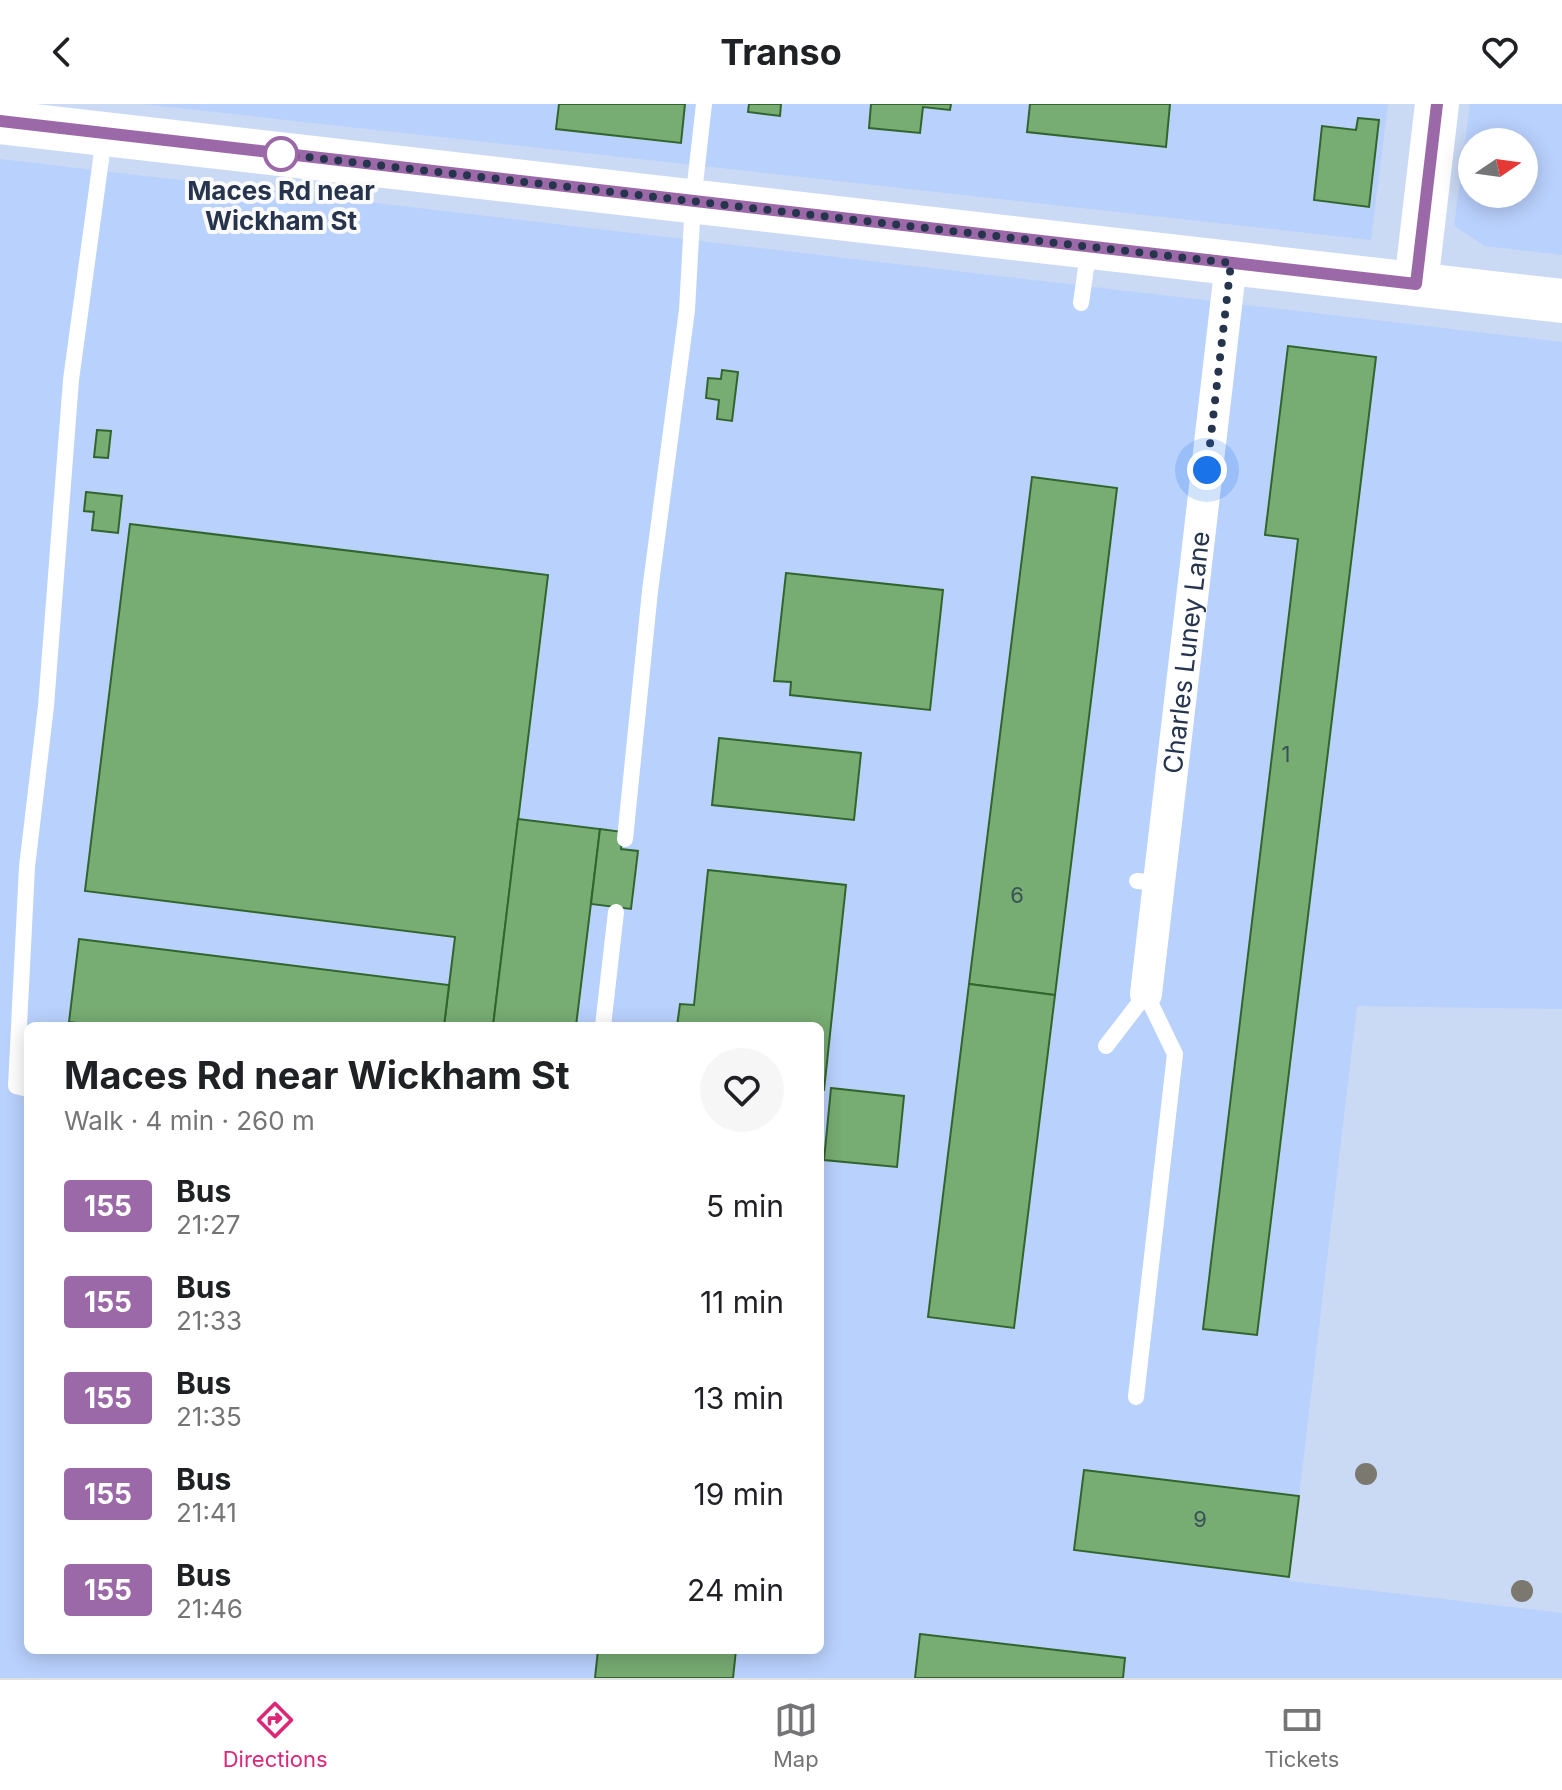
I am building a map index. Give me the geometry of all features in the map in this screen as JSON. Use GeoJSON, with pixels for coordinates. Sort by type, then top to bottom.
{"type":"FeatureCollection","features":[{"type":"Feature","properties":{"kind":"street"},"geometry":{"type":"LineString","coordinates":[[1416,284],[1437,104]]}},
{"type":"Feature","properties":{"kind":"street"},"geometry":{"type":"LineString","coordinates":[[0,122],[86,127],[693,202],[1562,301]]}},
{"type":"Feature","properties":{"kind":"street","name":"Charles Luney Lane"},"geometry":{"type":"LineString","coordinates":[[1146,994],[1148,882],[1174,681],[1197,561],[1231,263]]}},
{"type":"Feature","properties":{"kind":"lane"},"geometry":{"type":"LineString","coordinates":[[625,839],[650,591],[687,310],[693,202],[704,104]]}},
{"type":"Feature","properties":{"kind":"lane"},"geometry":{"type":"LineString","coordinates":[[24,1088],[16,1086],[27,867],[46,706],[71,380],[86,127]]}},
{"type":"Feature","properties":{"kind":"lane"},"geometry":{"type":"LineString","coordinates":[[1081,303],[1089,245]]}},
{"type":"Feature","properties":{"kind":"lane"},"geometry":{"type":"LineString","coordinates":[[603,1022],[616,912]]}},
{"type":"Feature","properties":{"kind":"lane"},"geometry":{"type":"LineString","coordinates":[[1106,1046],[1146,994],[1175,1054],[1136,1397]]}},
{"type":"Feature","properties":{"kind":"shaded area"},"geometry":{"type":"Polygon","coordinates":[[[142,104],[1388,104],[1371,240],[142,104]]]}},
{"type":"Feature","properties":{"kind":"shaded area"},"geometry":{"type":"Polygon","coordinates":[[[1470,104],[1562,104],[1562,255],[1485,246],[1454,226],[1458,196],[1458,208],[1538,208],[1538,128],[1467,128],[1470,104]]]}},
{"type":"Feature","properties":{"kind":"shaded area"},"geometry":{"type":"Polygon","coordinates":[[[0,159],[1562,342],[1562,1009],[1357,1006],[1289,1581],[1562,1613],[1562,1678],[0,1678],[0,159]]]}},
{"type":"Feature","properties":{"kind":"building"},"geometry":{"type":"Polygon","coordinates":[[[559,104],[685,104],[681,143],[556,129],[559,104]]]}},
{"type":"Feature","properties":{"kind":"building"},"geometry":{"type":"Polygon","coordinates":[[[749,104],[781,104],[780,116],[748,112],[749,104]]]}},
{"type":"Feature","properties":{"kind":"building"},"geometry":{"type":"Polygon","coordinates":[[[871,104],[951,104],[950,110],[923,107],[920,133],[869,128],[871,104]]]}},
{"type":"Feature","properties":{"kind":"building"},"geometry":{"type":"Polygon","coordinates":[[[1030,104],[1170,104],[1166,147],[1027,132],[1030,104]]]}},
{"type":"Feature","properties":{"kind":"building"},"geometry":{"type":"Polygon","coordinates":[[[1358,118],[1379,120],[1369,207],[1314,200],[1322,126],[1356,130],[1358,118]]]}},
{"type":"Feature","properties":{"kind":"building"},"geometry":{"type":"Polygon","coordinates":[[[1288,346],[1376,357],[1257,1335],[1203,1329],[1298,539],[1265,535],[1288,346]]]}},
{"type":"Feature","properties":{"kind":"building"},"geometry":{"type":"Polygon","coordinates":[[[722,370],[738,372],[732,421],[717,419],[719,400],[706,398],[708,378],[721,379],[722,370]]]}},
{"type":"Feature","properties":{"kind":"building"},"geometry":{"type":"Polygon","coordinates":[[[97,430],[111,431],[108,458],[94,457],[97,430]]]}},
{"type":"Feature","properties":{"kind":"building"},"geometry":{"type":"Polygon","coordinates":[[[1032,477],[1117,488],[1055,995],[969,984],[1032,477]]]}},
{"type":"Feature","properties":{"kind":"building"},"geometry":{"type":"Polygon","coordinates":[[[86,492],[122,496],[118,533],[92,530],[94,512],[84,511],[86,492]]]}},
{"type":"Feature","properties":{"kind":"building"},"geometry":{"type":"Polygon","coordinates":[[[130,524],[548,575],[493,1022],[444,1022],[455,937],[85,891],[130,524]]]}},
{"type":"Feature","properties":{"kind":"building"},"geometry":{"type":"Polygon","coordinates":[[[786,573],[943,590],[930,710],[790,695],[791,682],[774,681],[786,573]]]}},
{"type":"Feature","properties":{"kind":"building"},"geometry":{"type":"Polygon","coordinates":[[[719,738],[861,753],[854,820],[712,805],[719,738]]]}},
{"type":"Feature","properties":{"kind":"building"},"geometry":{"type":"Polygon","coordinates":[[[518,819],[600,829],[576,1022],[493,1022],[518,819]]]}},
{"type":"Feature","properties":{"kind":"building"},"geometry":{"type":"Polygon","coordinates":[[[600,829],[623,832],[621,849],[638,851],[631,909],[591,904],[600,829]]]}},
{"type":"Feature","properties":{"kind":"building"},"geometry":{"type":"Polygon","coordinates":[[[708,870],[846,885],[824,1090],[824,1022],[678,1022],[680,1004],[694,1005],[708,870]]]}},
{"type":"Feature","properties":{"kind":"building"},"geometry":{"type":"Polygon","coordinates":[[[79,939],[449,985],[444,1022],[69,1022],[79,939]]]}},
{"type":"Feature","properties":{"kind":"building"},"geometry":{"type":"Polygon","coordinates":[[[969,984],[1055,995],[1014,1328],[928,1317],[969,984]]]}},
{"type":"Feature","properties":{"kind":"building"},"geometry":{"type":"Polygon","coordinates":[[[831,1088],[904,1096],[897,1167],[824,1160],[831,1088]]]}},
{"type":"Feature","properties":{"kind":"building"},"geometry":{"type":"Polygon","coordinates":[[[1084,1470],[1299,1496],[1289,1577],[1074,1550],[1084,1470]]]}},
{"type":"Feature","properties":{"kind":"building"},"geometry":{"type":"Polygon","coordinates":[[[920,1634],[1125,1658],[1123,1678],[915,1678],[920,1634]]]}},
{"type":"Feature","properties":{"kind":"building"},"geometry":{"type":"Polygon","coordinates":[[[598,1654],[736,1654],[733,1678],[595,1678],[598,1654]]]}},
{"type":"Feature","properties":{"kind":"bus line","name":"155"},"geometry":{"type":"LineString","coordinates":[[0,121],[1416,284],[1437,104]]}},
{"type":"Feature","properties":{"kind":"place","name":"Maces Rd near Wickham St"},"geometry":{"type":"Point","coordinates":[281,154]}},
{"type":"Feature","properties":{"kind":"route"},"geometry":{"type":"LineString","coordinates":[[281,154],[1231,263],[1207,470]]}}]}
